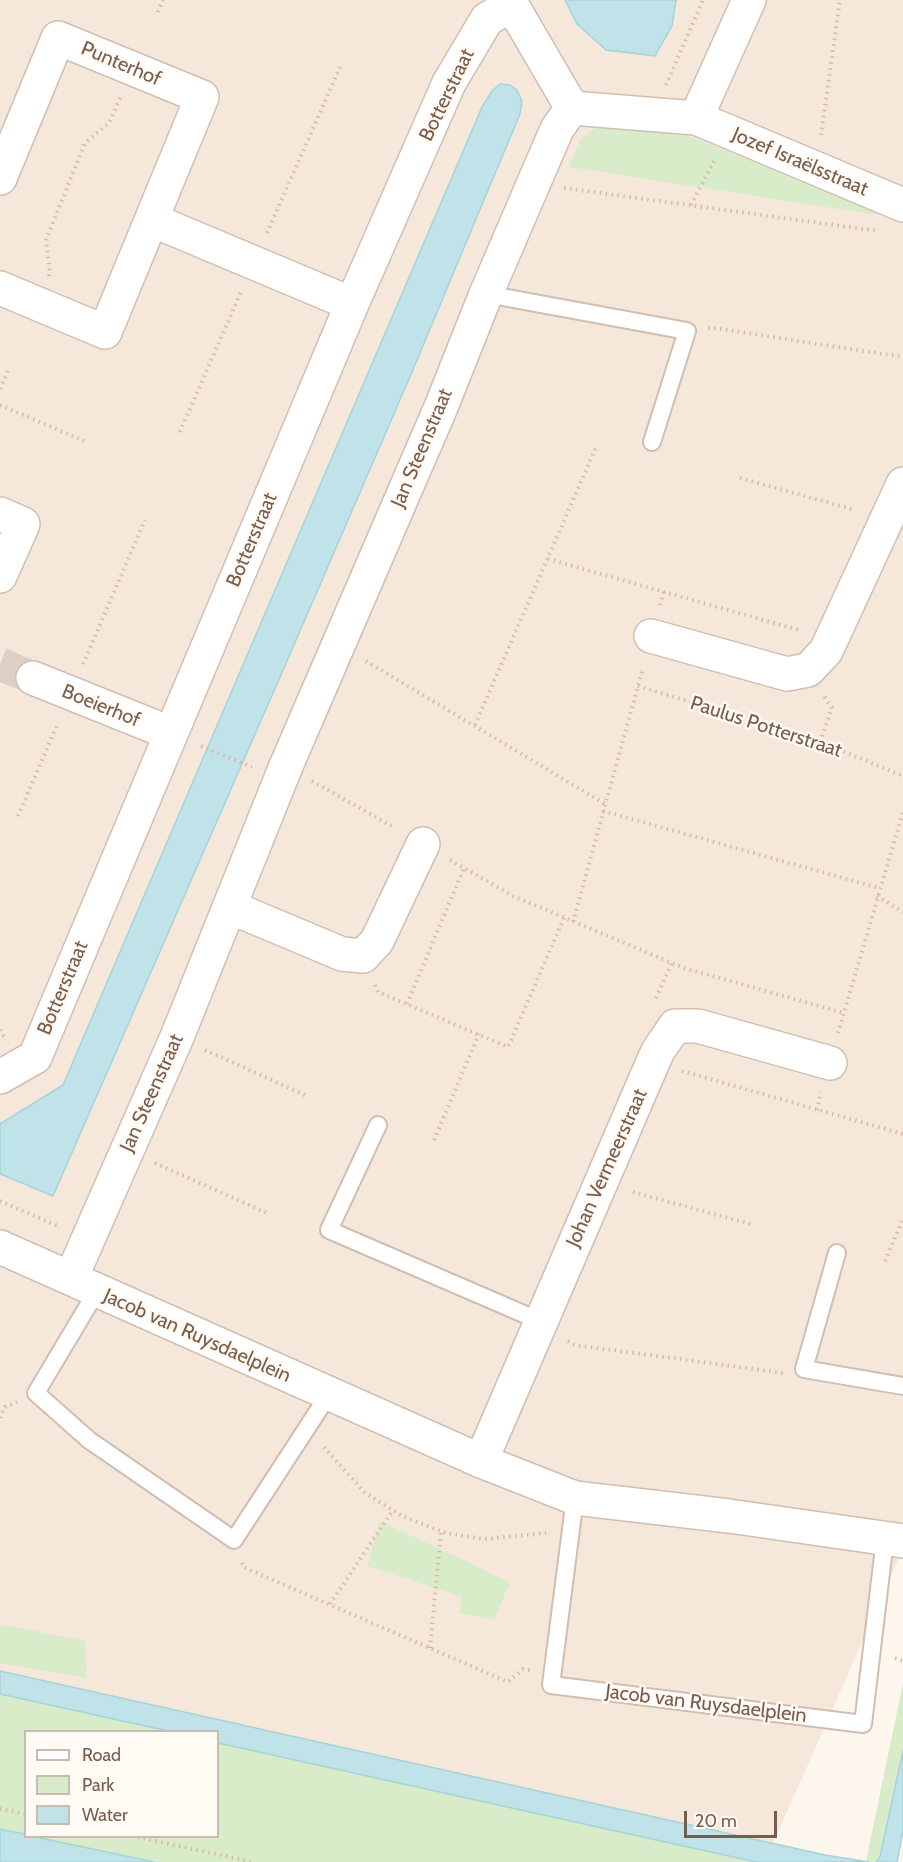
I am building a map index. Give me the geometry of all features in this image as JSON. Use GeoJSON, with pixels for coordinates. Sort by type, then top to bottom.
{"type":"FeatureCollection","features":[{"type":"Feature","properties":{"kind":"street"},"geometry":{"type":"LineString","coordinates":[[510,3],[572,108],[696,118],[749,0]]}},
{"type":"Feature","properties":{"kind":"street","name":"Botterstraat"},"geometry":{"type":"LineString","coordinates":[[0,1077],[34,1057],[182,738],[352,304],[449,83],[487,19],[510,3]]}},
{"type":"Feature","properties":{"kind":"street","name":"Punterhof"},"geometry":{"type":"LineString","coordinates":[[0,178],[58,38],[202,97],[105,332],[0,288]]}},
{"type":"Feature","properties":{"kind":"street","name":"Jan Steenstraat"},"geometry":{"type":"LineString","coordinates":[[84,1284],[88,1239],[177,1037],[230,907],[271,768],[337,644],[441,407],[486,294],[557,129],[572,108]]}},
{"type":"Feature","properties":{"kind":"street","name":"Jozef Israëlsstraat"},"geometry":{"type":"LineString","coordinates":[[696,118],[816,169],[894,217]]}},
{"type":"Feature","properties":{"kind":"street"},"geometry":{"type":"LineString","coordinates":[[152,220],[352,304]]}},
{"type":"Feature","properties":{"kind":"street"},"geometry":{"type":"LineString","coordinates":[[651,636],[787,674],[808,670],[826,651],[903,484]]}},
{"type":"Feature","properties":{"kind":"street"},"geometry":{"type":"LineString","coordinates":[[0,514],[22,524],[0,576]]}},
{"type":"Feature","properties":{"kind":"street","name":"Boeierhof"},"geometry":{"type":"LineString","coordinates":[[33,678],[182,738]]}},
{"type":"Feature","properties":{"kind":"street"},"geometry":{"type":"LineString","coordinates":[[230,907],[342,954],[363,956],[377,941],[423,844]]}},
{"type":"Feature","properties":{"kind":"street","name":"Johan Vermeerstraat"},"geometry":{"type":"LineString","coordinates":[[481,1461],[653,1062],[675,1026],[698,1026],[830,1063]]}},
{"type":"Feature","properties":{"kind":"street"},"geometry":{"type":"LineString","coordinates":[[0,1247],[84,1284]]}},
{"type":"Feature","properties":{"kind":"street","name":"Jacob van Ruysdaelplein"},"geometry":{"type":"LineString","coordinates":[[84,1284],[481,1461],[575,1498],[729,1516],[894,1540]]}},
{"type":"Feature","properties":{"kind":"lane"},"geometry":{"type":"LineString","coordinates":[[486,294],[687,331],[652,442]]}},
{"type":"Feature","properties":{"kind":"lane"},"geometry":{"type":"LineString","coordinates":[[378,1125],[330,1230],[539,1324]]}},
{"type":"Feature","properties":{"kind":"lane"},"geometry":{"type":"LineString","coordinates":[[837,1253],[804,1370],[903,1386]]}},
{"type":"Feature","properties":{"kind":"lane","name":"Jacob van Ruysdaelplein"},"geometry":{"type":"LineString","coordinates":[[84,1284],[36,1393],[89,1440],[234,1540]]}},
{"type":"Feature","properties":{"kind":"lane"},"geometry":{"type":"LineString","coordinates":[[234,1540],[329,1394]]}},
{"type":"Feature","properties":{"kind":"lane"},"geometry":{"type":"LineString","coordinates":[[553,1672],[575,1498]]}},
{"type":"Feature","properties":{"kind":"lane","name":"Jacob van Ruysdaelplein"},"geometry":{"type":"LineString","coordinates":[[553,1672],[551,1685],[863,1724],[894,1540]]}},
{"type":"Feature","properties":{"kind":"path"},"geometry":{"type":"LineString","coordinates":[[158,12],[164,0]]}},
{"type":"Feature","properties":{"kind":"path"},"geometry":{"type":"LineString","coordinates":[[653,115],[703,0]]}},
{"type":"Feature","properties":{"kind":"path"},"geometry":{"type":"LineString","coordinates":[[816,169],[840,0]]}},
{"type":"Feature","properties":{"kind":"path"},"geometry":{"type":"LineString","coordinates":[[37,304],[50,272],[46,240],[85,142],[109,123],[133,69]]}},
{"type":"Feature","properties":{"kind":"path"},"geometry":{"type":"LineString","coordinates":[[691,206],[728,132]]}},
{"type":"Feature","properties":{"kind":"path"},"geometry":{"type":"LineString","coordinates":[[534,184],[876,231],[894,217]]}},
{"type":"Feature","properties":{"kind":"path"},"geometry":{"type":"LineString","coordinates":[[687,331],[714,328],[903,357]]}},
{"type":"Feature","properties":{"kind":"path"},"geometry":{"type":"LineString","coordinates":[[0,389],[8,371]]}},
{"type":"Feature","properties":{"kind":"path"},"geometry":{"type":"LineString","coordinates":[[0,405],[84,441]]}},
{"type":"Feature","properties":{"kind":"path"},"geometry":{"type":"LineString","coordinates":[[475,725],[597,445]]}},
{"type":"Feature","properties":{"kind":"path"},"geometry":{"type":"LineString","coordinates":[[740,478],[888,519]]}},
{"type":"Feature","properties":{"kind":"path"},"geometry":{"type":"LineString","coordinates":[[548,559],[831,640]]}},
{"type":"Feature","properties":{"kind":"path"},"geometry":{"type":"LineString","coordinates":[[573,922],[664,592]]}},
{"type":"Feature","properties":{"kind":"path"},"geometry":{"type":"LineString","coordinates":[[337,644],[605,804]]}},
{"type":"Feature","properties":{"kind":"path"},"geometry":{"type":"LineString","coordinates":[[808,670],[832,708],[820,742]]}},
{"type":"Feature","properties":{"kind":"path","name":"Paulus Potterstraat"},"geometry":{"type":"LineString","coordinates":[[638,686],[820,742],[903,776]]}},
{"type":"Feature","properties":{"kind":"path"},"geometry":{"type":"LineString","coordinates":[[182,738],[271,768],[423,844],[513,896],[573,922],[684,968],[844,1013]]}},
{"type":"Feature","properties":{"kind":"path"},"geometry":{"type":"LineString","coordinates":[[603,811],[879,888]]}},
{"type":"Feature","properties":{"kind":"path"},"geometry":{"type":"LineString","coordinates":[[817,1110],[879,888],[903,812]]}},
{"type":"Feature","properties":{"kind":"path"},"geometry":{"type":"LineString","coordinates":[[407,1004],[464,868]]}},
{"type":"Feature","properties":{"kind":"path"},"geometry":{"type":"LineString","coordinates":[[877,896],[903,912]]}},
{"type":"Feature","properties":{"kind":"path"},"geometry":{"type":"LineString","coordinates":[[363,956],[378,992],[508,1047],[564,918]]}},
{"type":"Feature","properties":{"kind":"path"},"geometry":{"type":"LineString","coordinates":[[434,1140],[479,1034]]}},
{"type":"Feature","properties":{"kind":"path"},"geometry":{"type":"LineString","coordinates":[[177,1037],[309,1097]]}},
{"type":"Feature","properties":{"kind":"path"},"geometry":{"type":"LineString","coordinates":[[653,1062],[903,1134]]}},
{"type":"Feature","properties":{"kind":"path"},"geometry":{"type":"LineString","coordinates":[[126,1150],[267,1213]]}},
{"type":"Feature","properties":{"kind":"path"},"geometry":{"type":"LineString","coordinates":[[600,1183],[754,1225]]}},
{"type":"Feature","properties":{"kind":"path"},"geometry":{"type":"LineString","coordinates":[[0,1201],[88,1239]]}},
{"type":"Feature","properties":{"kind":"path"},"geometry":{"type":"LineString","coordinates":[[885,1261],[903,1219]]}},
{"type":"Feature","properties":{"kind":"path"},"geometry":{"type":"LineString","coordinates":[[539,1324],[574,1345],[779,1374],[804,1370]]}},
{"type":"Feature","properties":{"kind":"path"},"geometry":{"type":"LineString","coordinates":[[307,1427],[365,1493],[404,1517],[441,1531],[485,1539],[571,1531]]}},
{"type":"Feature","properties":{"kind":"path"},"geometry":{"type":"LineString","coordinates":[[330,1604],[393,1510]]}},
{"type":"Feature","properties":{"kind":"path"},"geometry":{"type":"LineString","coordinates":[[430,1648],[441,1531]]}},
{"type":"Feature","properties":{"kind":"path"},"geometry":{"type":"LineString","coordinates":[[234,1540],[243,1567],[508,1682],[523,1669],[553,1672]]}},
{"type":"Feature","properties":{"kind":"path"},"geometry":{"type":"LineString","coordinates":[[0,1809],[24,1814]]}},
{"type":"Feature","properties":{"kind":"path"},"geometry":{"type":"LineString","coordinates":[[141,1838],[254,1862]]}},
{"type":"Feature","properties":{"kind":"shaded area"},"geometry":{"type":"Polygon","coordinates":[[[0,0],[903,0],[903,1549],[765,1862],[558,1862],[219,1778],[219,1730],[24,1730],[0,1724],[0,0]]]}},
{"type":"Feature","properties":{"kind":"green space"},"geometry":{"type":"Polygon","coordinates":[[[631,124],[686,135],[881,213],[871,214],[569,167],[580,140],[596,126],[631,124]]]}},
{"type":"Feature","properties":{"kind":"green space"},"geometry":{"type":"Polygon","coordinates":[[[380,1521],[510,1582],[494,1620],[459,1613],[462,1597],[367,1566],[380,1521]]]}},
{"type":"Feature","properties":{"kind":"green space"},"geometry":{"type":"Polygon","coordinates":[[[0,1624],[85,1641],[87,1678],[0,1663],[0,1624]]]}},
{"type":"Feature","properties":{"kind":"green space"},"geometry":{"type":"Polygon","coordinates":[[[903,1683],[903,1751],[880,1857],[876,1862],[869,1862],[866,1861],[903,1683]]]}},
{"type":"Feature","properties":{"kind":"green space"},"geometry":{"type":"Polygon","coordinates":[[[0,1694],[163,1730],[24,1730],[24,1834],[0,1828],[0,1694]]]}},
{"type":"Feature","properties":{"kind":"green space"},"geometry":{"type":"Polygon","coordinates":[[[219,1743],[756,1862],[154,1862],[42,1838],[219,1838],[219,1743]]]}},
{"type":"Feature","properties":{"kind":"water"},"geometry":{"type":"Polygon","coordinates":[[[565,0],[676,0],[672,26],[655,56],[606,50],[577,24],[565,0]]]}},
{"type":"Feature","properties":{"kind":"water"},"geometry":{"type":"Polygon","coordinates":[[[500,84],[510,85],[517,90],[522,101],[520,114],[409,379],[53,1196],[0,1174],[0,1124],[63,1085],[482,107],[492,91],[500,84]]]}},
{"type":"Feature","properties":{"kind":"water"},"geometry":{"type":"Polygon","coordinates":[[[0,1671],[825,1855],[869,1862],[756,1862],[219,1743],[219,1730],[163,1730],[0,1694],[0,1671]]]}},
{"type":"Feature","properties":{"kind":"water"},"geometry":{"type":"Polygon","coordinates":[[[903,1751],[903,1831],[897,1862],[876,1862],[880,1857],[903,1751]]]}},
{"type":"Feature","properties":{"kind":"water"},"geometry":{"type":"Polygon","coordinates":[[[0,1829],[24,1834],[24,1838],[40,1838],[155,1862],[0,1862],[0,1829]]]}},
{"type":"Feature","properties":{"kind":"tunnel"},"geometry":{"type":"LineString","coordinates":[[0,664],[33,678]]}}]}
